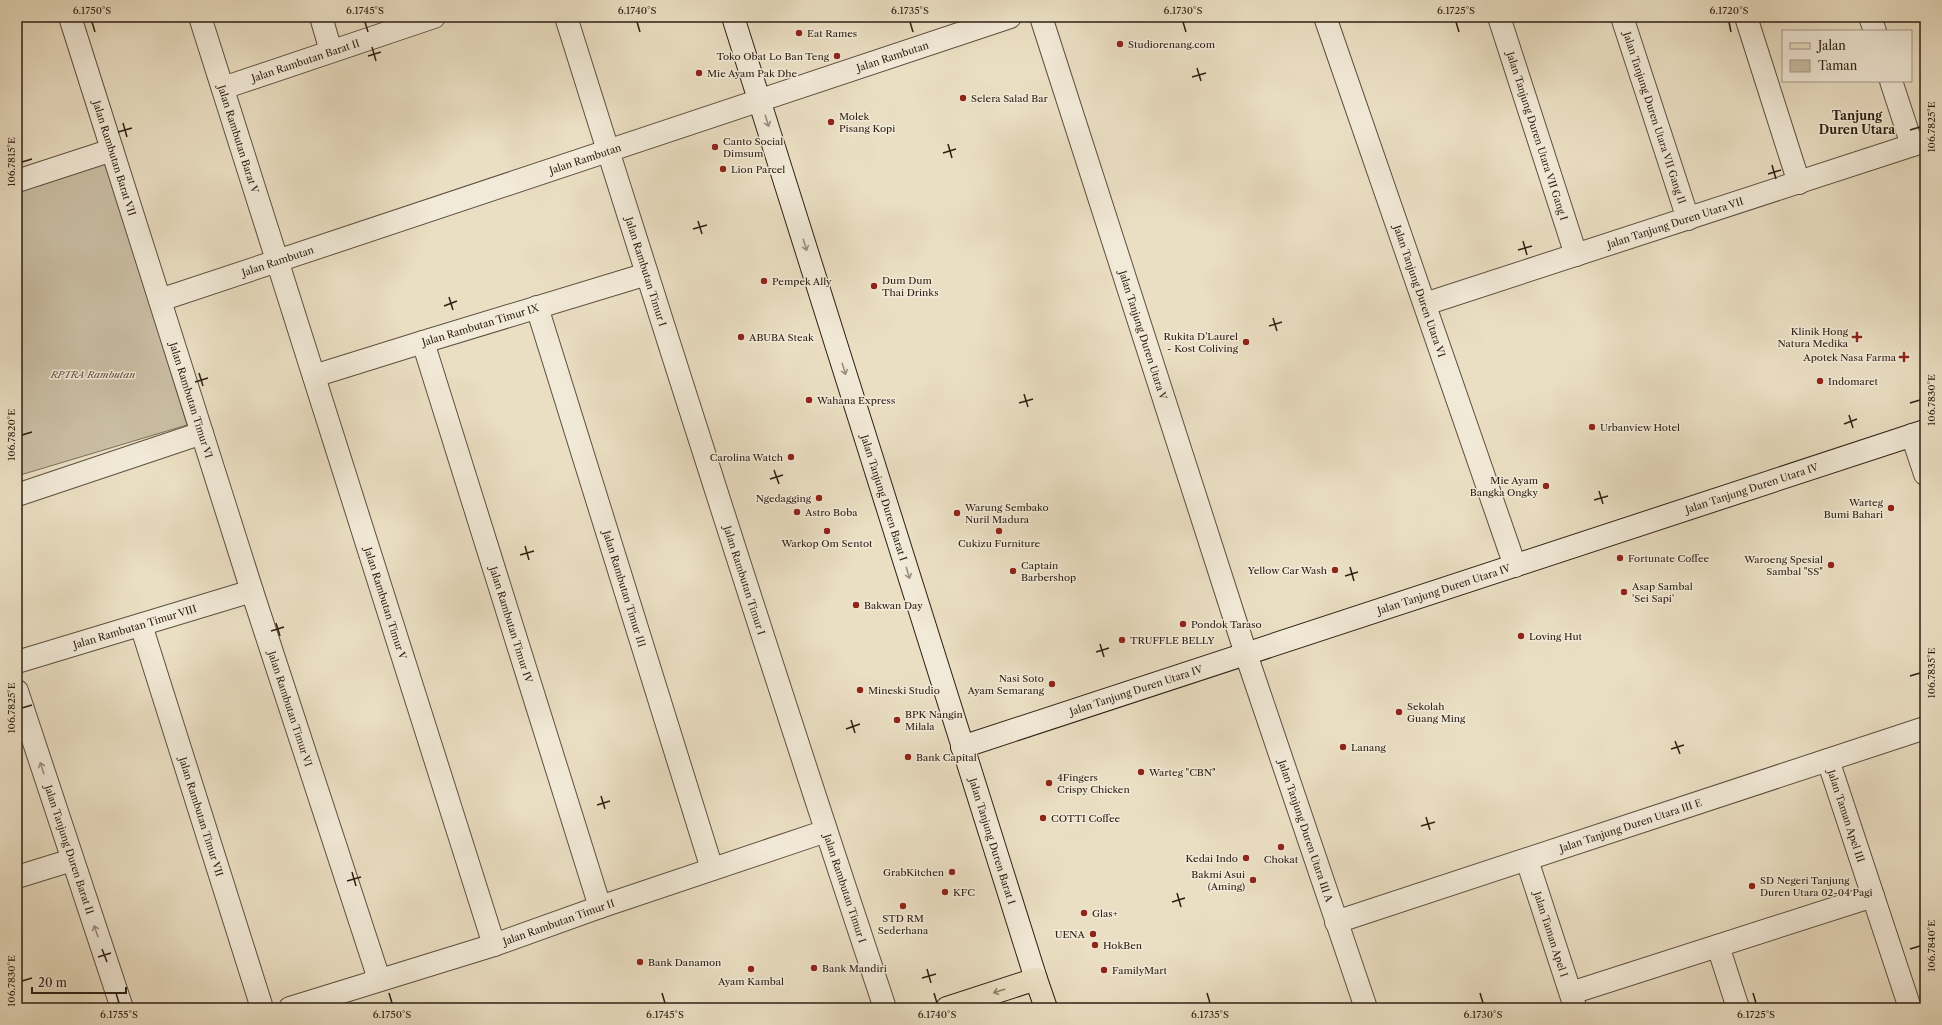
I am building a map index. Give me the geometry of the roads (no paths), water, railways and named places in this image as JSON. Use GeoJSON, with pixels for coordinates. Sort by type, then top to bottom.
{"type":"FeatureCollection","features":[{"type":"Feature","properties":{"kind":"main road"},"geometry":{"type":"LineString","coordinates":[[947,1008],[1036,979],[1046,1008]]}},
{"type":"Feature","properties":{"kind":"street","name":"Jalan Rambutan Barat VII"},"geometry":{"type":"LineString","coordinates":[[70,17],[160,300]]}},
{"type":"Feature","properties":{"kind":"street","name":"Jalan Rambutan Barat V"},"geometry":{"type":"LineString","coordinates":[[200,17],[278,260]]}},
{"type":"Feature","properties":{"kind":"street"},"geometry":{"type":"LineString","coordinates":[[321,17],[331,51]]}},
{"type":"Feature","properties":{"kind":"street","name":"Jalan Rambutan Barat II"},"geometry":{"type":"LineString","coordinates":[[223,88],[434,17]]}},
{"type":"Feature","properties":{"kind":"street","name":"Jalan Rambutan Timur I"},"geometry":{"type":"LineString","coordinates":[[566,17],[826,831],[885,1008]]}},
{"type":"Feature","properties":{"kind":"street","name":"Jalan Tanjung Duren Barat I"},"geometry":{"type":"LineString","coordinates":[[733,17],[1036,979]]}},
{"type":"Feature","properties":{"kind":"street","name":"Jalan Rambutan"},"geometry":{"type":"LineString","coordinates":[[160,300],[1010,17]]}},
{"type":"Feature","properties":{"kind":"street","name":"Jalan Tanjung Duren Utara V"},"geometry":{"type":"LineString","coordinates":[[1041,17],[1246,654]]}},
{"type":"Feature","properties":{"kind":"street","name":"Jalan Tanjung Duren Utara VI"},"geometry":{"type":"LineString","coordinates":[[1325,17],[1515,566]]}},
{"type":"Feature","properties":{"kind":"street","name":"Jalan Tanjung Duren Utara VII Gang I"},"geometry":{"type":"LineString","coordinates":[[1499,17],[1576,255]]}},
{"type":"Feature","properties":{"kind":"street","name":"Jalan Tanjung Duren Utara VII Gang II"},"geometry":{"type":"LineString","coordinates":[[1622,17],[1688,219]]}},
{"type":"Feature","properties":{"kind":"street"},"geometry":{"type":"LineString","coordinates":[[1746,17],[1800,183]]}},
{"type":"Feature","properties":{"kind":"street"},"geometry":{"type":"LineString","coordinates":[[1870,17],[1875,30]]}},
{"type":"Feature","properties":{"kind":"street"},"geometry":{"type":"LineString","coordinates":[[1891,82],[1918,143]]}},
{"type":"Feature","properties":{"kind":"street","name":"Jalan Tanjung Duren Utara VII"},"geometry":{"type":"LineString","coordinates":[[1425,304],[1800,183],[1918,143]]}},
{"type":"Feature","properties":{"kind":"street"},"geometry":{"type":"LineString","coordinates":[[17,181],[112,150]]}},
{"type":"Feature","properties":{"kind":"street","name":"Jalan Rambutan Timur V"},"geometry":{"type":"LineString","coordinates":[[278,260],[494,945]]}},
{"type":"Feature","properties":{"kind":"street","name":"Jalan Rambutan Timur IX"},"geometry":{"type":"LineString","coordinates":[[314,376],[647,274]]}},
{"type":"Feature","properties":{"kind":"street","name":"Jalan Rambutan Timur VI"},"geometry":{"type":"LineString","coordinates":[[160,300],[252,591],[379,979]]}},
{"type":"Feature","properties":{"kind":"street","name":"Jalan Rambutan Timur III"},"geometry":{"type":"LineString","coordinates":[[537,307],[712,870]]}},
{"type":"Feature","properties":{"kind":"street","name":"Jalan Rambutan Timur IV"},"geometry":{"type":"LineString","coordinates":[[422,342],[600,907]]}},
{"type":"Feature","properties":{"kind":"street"},"geometry":{"type":"LineString","coordinates":[[17,495],[202,433]]}},
{"type":"Feature","properties":{"kind":"street"},"geometry":{"type":"LineString","coordinates":[[1918,433],[1925,474]]}},
{"type":"Feature","properties":{"kind":"street","name":"Jalan Tanjung Duren Utara IV"},"geometry":{"type":"LineString","coordinates":[[962,747],[1918,433]]}},
{"type":"Feature","properties":{"kind":"street","name":"Jalan Rambutan Timur VIII"},"geometry":{"type":"LineString","coordinates":[[17,662],[252,591]]}},
{"type":"Feature","properties":{"kind":"street","name":"Jalan Rambutan Timur VII"},"geometry":{"type":"LineString","coordinates":[[141,625],[262,1008]]}},
{"type":"Feature","properties":{"kind":"street","name":"Jalan Tanjung Duren Utara III A"},"geometry":{"type":"LineString","coordinates":[[1246,654],[1366,1008]]}},
{"type":"Feature","properties":{"kind":"street","name":"Jalan Tanjung Duren Barat II"},"geometry":{"type":"LineString","coordinates":[[17,691],[122,1008]]}},
{"type":"Feature","properties":{"kind":"street","name":"Jalan Tanjung Duren Utara III E"},"geometry":{"type":"LineString","coordinates":[[1336,922],[1925,728]]}},
{"type":"Feature","properties":{"kind":"street","name":"Jalan Taman Apel III"},"geometry":{"type":"LineString","coordinates":[[1828,760],[1910,1008]]}},
{"type":"Feature","properties":{"kind":"street","name":"Jalan Rambutan Timur II"},"geometry":{"type":"LineString","coordinates":[[290,1008],[379,979],[494,945],[600,907],[826,831]]}},
{"type":"Feature","properties":{"kind":"street"},"geometry":{"type":"LineString","coordinates":[[17,877],[72,860]]}},
{"type":"Feature","properties":{"kind":"street","name":"Jalan Taman Apel I"},"geometry":{"type":"LineString","coordinates":[[1527,860],[1573,1001]]}},
{"type":"Feature","properties":{"kind":"street"},"geometry":{"type":"LineString","coordinates":[[1573,1001],[1718,946],[1873,896]]}},
{"type":"Feature","properties":{"kind":"street"},"geometry":{"type":"LineString","coordinates":[[1718,946],[1738,1008]]}},
{"type":"Feature","properties":{"kind":"place","name":"Eat Rames"},"geometry":{"type":"Point","coordinates":[799,33]}},
{"type":"Feature","properties":{"kind":"place","name":"Studiorenang.com"},"geometry":{"type":"Point","coordinates":[1120,44]}},
{"type":"Feature","properties":{"kind":"place","name":"Toko Obat Lo Ban Teng"},"geometry":{"type":"Point","coordinates":[837,56]}},
{"type":"Feature","properties":{"kind":"place","name":"Mie Ayam Pak Dhe"},"geometry":{"type":"Point","coordinates":[699,73]}},
{"type":"Feature","properties":{"kind":"place","name":"Selera Salad Bar"},"geometry":{"type":"Point","coordinates":[963,98]}},
{"type":"Feature","properties":{"kind":"place","name":"Molek Pisang Kopi"},"geometry":{"type":"Point","coordinates":[831,122]}},
{"type":"Feature","properties":{"kind":"place","name":"Canto Social Dimsum"},"geometry":{"type":"Point","coordinates":[715,147]}},
{"type":"Feature","properties":{"kind":"place","name":"Lion Parcel"},"geometry":{"type":"Point","coordinates":[723,169]}},
{"type":"Feature","properties":{"kind":"place","name":"Pempek Ally"},"geometry":{"type":"Point","coordinates":[764,281]}},
{"type":"Feature","properties":{"kind":"place","name":"Dum Dum Thai Drinks"},"geometry":{"type":"Point","coordinates":[874,286]}},
{"type":"Feature","properties":{"kind":"place","name":"ABUBA Steak"},"geometry":{"type":"Point","coordinates":[741,337]}},
{"type":"Feature","properties":{"kind":"place","name":"Klinik Hong Natura Medika"},"geometry":{"type":"Point","coordinates":[1857,337]}},
{"type":"Feature","properties":{"kind":"place","name":"Rukita D'Laurel - Kost Coliving"},"geometry":{"type":"Point","coordinates":[1246,342]}},
{"type":"Feature","properties":{"kind":"place","name":"Apotek Nasa Farma"},"geometry":{"type":"Point","coordinates":[1904,357]}},
{"type":"Feature","properties":{"kind":"place","name":"Indomaret"},"geometry":{"type":"Point","coordinates":[1820,381]}},
{"type":"Feature","properties":{"kind":"place","name":"Wahana Express"},"geometry":{"type":"Point","coordinates":[809,400]}},
{"type":"Feature","properties":{"kind":"place","name":"Urbanview Hotel"},"geometry":{"type":"Point","coordinates":[1592,427]}},
{"type":"Feature","properties":{"kind":"place","name":"Carolina Watch"},"geometry":{"type":"Point","coordinates":[791,457]}},
{"type":"Feature","properties":{"kind":"place","name":"Mie Ayam Bangka Ongky"},"geometry":{"type":"Point","coordinates":[1546,486]}},
{"type":"Feature","properties":{"kind":"place","name":"Ngedagging"},"geometry":{"type":"Point","coordinates":[819,498]}},
{"type":"Feature","properties":{"kind":"place","name":"Warteg Bumi Bahari"},"geometry":{"type":"Point","coordinates":[1891,508]}},
{"type":"Feature","properties":{"kind":"place","name":"Astro Boba"},"geometry":{"type":"Point","coordinates":[797,512]}},
{"type":"Feature","properties":{"kind":"place","name":"Warung Sembako Nuril Madura"},"geometry":{"type":"Point","coordinates":[957,513]}},
{"type":"Feature","properties":{"kind":"place","name":"Warkop Om Sentot"},"geometry":{"type":"Point","coordinates":[827,531]}},
{"type":"Feature","properties":{"kind":"place","name":"Cukizu Furniture"},"geometry":{"type":"Point","coordinates":[999,531]}},
{"type":"Feature","properties":{"kind":"place","name":"Fortunate Coffee"},"geometry":{"type":"Point","coordinates":[1620,558]}},
{"type":"Feature","properties":{"kind":"place","name":"Waroeng Spesial Sambal \"SS\""},"geometry":{"type":"Point","coordinates":[1831,565]}},
{"type":"Feature","properties":{"kind":"place","name":"Yellow Car Wash"},"geometry":{"type":"Point","coordinates":[1335,570]}},
{"type":"Feature","properties":{"kind":"place","name":"Captain Barbershop"},"geometry":{"type":"Point","coordinates":[1013,571]}},
{"type":"Feature","properties":{"kind":"place","name":"Asap Sambal 'Sei Sapi'"},"geometry":{"type":"Point","coordinates":[1624,592]}},
{"type":"Feature","properties":{"kind":"place","name":"Bakwan Day"},"geometry":{"type":"Point","coordinates":[856,605]}},
{"type":"Feature","properties":{"kind":"place","name":"Pondok Taraso"},"geometry":{"type":"Point","coordinates":[1183,624]}},
{"type":"Feature","properties":{"kind":"place","name":"Loving Hut"},"geometry":{"type":"Point","coordinates":[1521,636]}},
{"type":"Feature","properties":{"kind":"place","name":"TRUFFLE BELLY"},"geometry":{"type":"Point","coordinates":[1122,640]}},
{"type":"Feature","properties":{"kind":"place","name":"Nasi Soto Ayam Semarang"},"geometry":{"type":"Point","coordinates":[1052,684]}},
{"type":"Feature","properties":{"kind":"place","name":"Mineski Studio"},"geometry":{"type":"Point","coordinates":[860,690]}},
{"type":"Feature","properties":{"kind":"place","name":"Sekolah Guang Ming"},"geometry":{"type":"Point","coordinates":[1399,712]}},
{"type":"Feature","properties":{"kind":"place","name":"BPK Nangin Milala"},"geometry":{"type":"Point","coordinates":[897,720]}},
{"type":"Feature","properties":{"kind":"place","name":"Lanang"},"geometry":{"type":"Point","coordinates":[1343,747]}},
{"type":"Feature","properties":{"kind":"place","name":"Bank Capital"},"geometry":{"type":"Point","coordinates":[908,757]}},
{"type":"Feature","properties":{"kind":"place","name":"Warteg \"CBN\""},"geometry":{"type":"Point","coordinates":[1141,772]}},
{"type":"Feature","properties":{"kind":"place","name":"4Fingers Crispy Chicken"},"geometry":{"type":"Point","coordinates":[1049,783]}},
{"type":"Feature","properties":{"kind":"place","name":"COTTI Coffee"},"geometry":{"type":"Point","coordinates":[1043,818]}},
{"type":"Feature","properties":{"kind":"place","name":"Chokat"},"geometry":{"type":"Point","coordinates":[1281,847]}},
{"type":"Feature","properties":{"kind":"place","name":"Kedai Indo"},"geometry":{"type":"Point","coordinates":[1246,858]}},
{"type":"Feature","properties":{"kind":"place","name":"GrabKitchen"},"geometry":{"type":"Point","coordinates":[952,872]}},
{"type":"Feature","properties":{"kind":"place","name":"Bakmi Asui (Aming)"},"geometry":{"type":"Point","coordinates":[1253,880]}},
{"type":"Feature","properties":{"kind":"place","name":"SD Negeri Tanjung Duren Utara 02-04 Pagi"},"geometry":{"type":"Point","coordinates":[1752,886]}},
{"type":"Feature","properties":{"kind":"place","name":"KFC"},"geometry":{"type":"Point","coordinates":[945,892]}},
{"type":"Feature","properties":{"kind":"place","name":"STD RM Sederhana"},"geometry":{"type":"Point","coordinates":[903,906]}},
{"type":"Feature","properties":{"kind":"place","name":"Glas+"},"geometry":{"type":"Point","coordinates":[1084,913]}},
{"type":"Feature","properties":{"kind":"place","name":"UENA"},"geometry":{"type":"Point","coordinates":[1093,934]}},
{"type":"Feature","properties":{"kind":"place","name":"HokBen"},"geometry":{"type":"Point","coordinates":[1095,945]}},
{"type":"Feature","properties":{"kind":"place","name":"Bank Danamon"},"geometry":{"type":"Point","coordinates":[640,962]}},
{"type":"Feature","properties":{"kind":"place","name":"Bank Mandiri"},"geometry":{"type":"Point","coordinates":[814,968]}},
{"type":"Feature","properties":{"kind":"place","name":"Ayam Kambal"},"geometry":{"type":"Point","coordinates":[751,969]}},
{"type":"Feature","properties":{"kind":"place","name":"FamilyMart"},"geometry":{"type":"Point","coordinates":[1104,970]}},
{"type":"Feature","properties":{"kind":"district","name":"Tanjung Duren Utara"},"geometry":{"type":"Point","coordinates":[1857,122]}},
{"type":"Feature","properties":{"kind":"park label","name":"RPTRA Rambutan"},"geometry":{"type":"Point","coordinates":[93,374]}}]}
